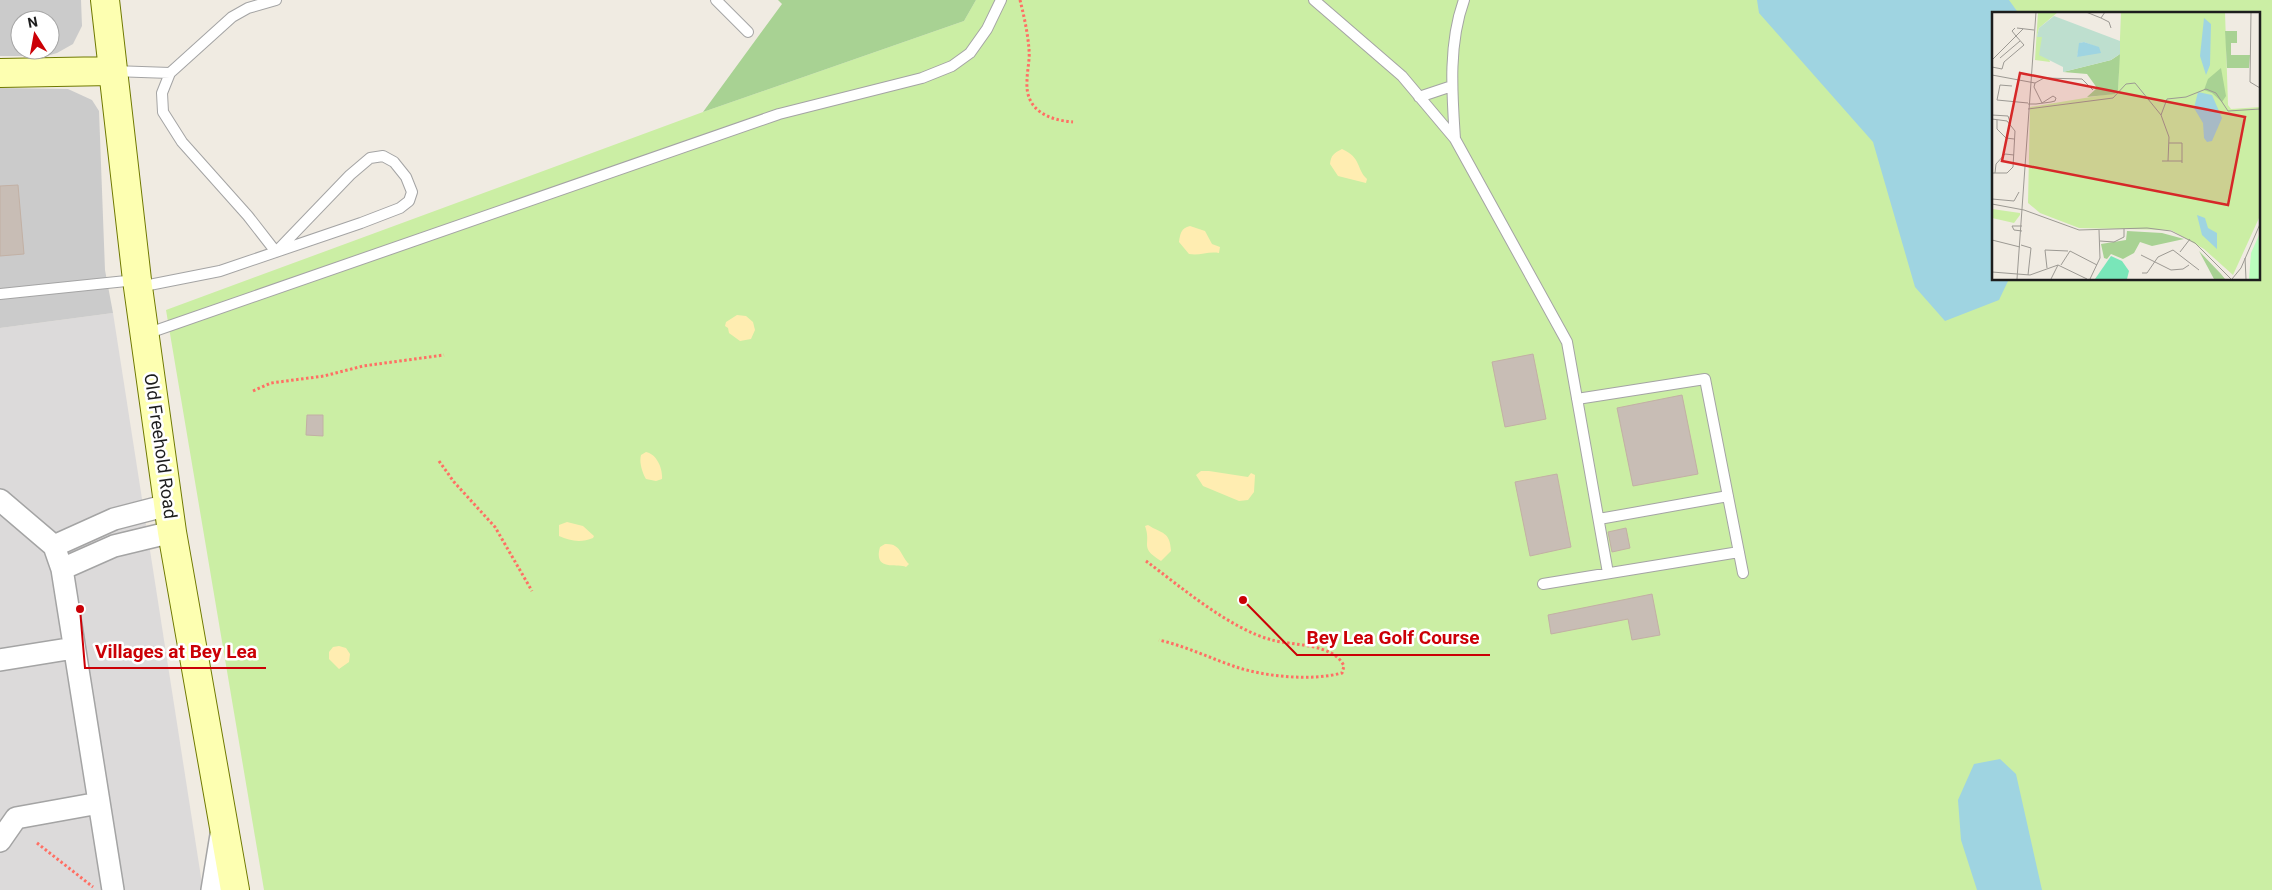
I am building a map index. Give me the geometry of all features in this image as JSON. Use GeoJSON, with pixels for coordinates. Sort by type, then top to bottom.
{"type":"FeatureCollection","features":[{"type":"Feature","properties":{"kind":"main road","name":"Old Freehold Road"},"geometry":{"type":"LineString","coordinates":[[105,0],[138,284],[168,505],[222,827],[235,890]]}},
{"type":"Feature","properties":{"kind":"main road"},"geometry":{"type":"LineString","coordinates":[[0,73],[112,71]]}},
{"type":"Feature","properties":{"kind":"street"},"geometry":{"type":"LineString","coordinates":[[0,500],[54,546],[62,569],[99,803],[106,890]]}},
{"type":"Feature","properties":{"kind":"street"},"geometry":{"type":"LineString","coordinates":[[54,546],[114,519],[168,505]]}},
{"type":"Feature","properties":{"kind":"street"},"geometry":{"type":"LineString","coordinates":[[62,569],[114,546],[172,532]]}},
{"type":"Feature","properties":{"kind":"street"},"geometry":{"type":"LineString","coordinates":[[0,660],[74,648]]}},
{"type":"Feature","properties":{"kind":"street"},"geometry":{"type":"LineString","coordinates":[[0,841],[16,818],[99,803]]}},
{"type":"Feature","properties":{"kind":"street"},"geometry":{"type":"LineString","coordinates":[[212,890],[222,827]]}},
{"type":"Feature","properties":{"kind":"lane"},"geometry":{"type":"LineString","coordinates":[[276,0],[248,8],[232,17],[170,73],[162,93],[163,112],[182,142],[248,216],[276,252]]}},
{"type":"Feature","properties":{"kind":"lane"},"geometry":{"type":"LineString","coordinates":[[716,0],[748,32]]}},
{"type":"Feature","properties":{"kind":"lane"},"geometry":{"type":"LineString","coordinates":[[146,334],[779,114],[929,75],[952,66],[970,52],[987,29],[1002,0]]}},
{"type":"Feature","properties":{"kind":"lane"},"geometry":{"type":"LineString","coordinates":[[1314,0],[1402,76],[1455,140],[1567,342],[1608,573]]}},
{"type":"Feature","properties":{"kind":"lane"},"geometry":{"type":"LineString","coordinates":[[1455,140],[1452,86],[1459,15],[1464,0]]}},
{"type":"Feature","properties":{"kind":"lane"},"geometry":{"type":"LineString","coordinates":[[112,71],[170,73]]}},
{"type":"Feature","properties":{"kind":"lane"},"geometry":{"type":"LineString","coordinates":[[1419,97],[1452,86]]}},
{"type":"Feature","properties":{"kind":"lane"},"geometry":{"type":"LineString","coordinates":[[0,294],[138,284],[220,271],[276,252],[400,208],[409,201],[412,192],[406,177],[394,162],[383,156],[370,158],[350,175],[276,252]]}},
{"type":"Feature","properties":{"kind":"lane"},"geometry":{"type":"LineString","coordinates":[[1577,399],[1705,379],[1743,573]]}},
{"type":"Feature","properties":{"kind":"lane"},"geometry":{"type":"LineString","coordinates":[[1599,519],[1728,496]]}},
{"type":"Feature","properties":{"kind":"lane"},"geometry":{"type":"LineString","coordinates":[[1543,584],[1739,552]]}},
{"type":"Feature","properties":{"kind":"path"},"geometry":{"type":"LineString","coordinates":[[1020,0],[1029,52],[1026,84],[1028,98],[1036,111],[1047,117],[1073,122]]}},
{"type":"Feature","properties":{"kind":"path"},"geometry":{"type":"LineString","coordinates":[[253,391],[271,383],[324,376],[362,366],[444,355]]}},
{"type":"Feature","properties":{"kind":"path"},"geometry":{"type":"LineString","coordinates":[[439,461],[454,482],[495,527],[532,591]]}},
{"type":"Feature","properties":{"kind":"path"},"geometry":{"type":"LineString","coordinates":[[1146,562],[1206,605],[1248,631],[1271,640],[1309,646],[1332,654],[1341,659],[1344,666],[1342,673],[1323,678],[1306,678],[1237,667],[1159,640]]}},
{"type":"Feature","properties":{"kind":"path"},"geometry":{"type":"LineString","coordinates":[[37,843],[92,887],[106,890]]}},
{"type":"Feature","properties":{"kind":"shaded area"},"geometry":{"type":"Polygon","coordinates":[[[0,0],[81,0],[82,26],[73,44],[60,51],[60,10],[10,10],[10,56],[0,56],[0,0]]]}},
{"type":"Feature","properties":{"kind":"shaded area"},"geometry":{"type":"Polygon","coordinates":[[[0,88],[68,89],[92,100],[99,111],[105,270],[113,313],[0,328],[0,88]]]}},
{"type":"Feature","properties":{"kind":"shaded area"},"geometry":{"type":"Polygon","coordinates":[[[113,313],[203,890],[0,890],[0,328],[113,313]]]}},
{"type":"Feature","properties":{"kind":"green space"},"geometry":{"type":"Polygon","coordinates":[[[778,0],[976,0],[964,21],[703,112],[782,4],[778,0]]]}},
{"type":"Feature","properties":{"kind":"green space"},"geometry":{"type":"Polygon","coordinates":[[[976,0],[2272,0],[2272,890],[264,890],[166,310],[703,112],[964,21],[976,0]]]}},
{"type":"Feature","properties":{"kind":"sand"},"geometry":{"type":"Polygon","coordinates":[[[1342,149],[1356,160],[1367,179],[1366,183],[1338,176],[1330,164],[1333,155],[1342,149]]]}},
{"type":"Feature","properties":{"kind":"sand"},"geometry":{"type":"Polygon","coordinates":[[[1190,226],[1205,231],[1212,244],[1220,247],[1219,253],[1189,254],[1179,242],[1182,232],[1190,226]]]}},
{"type":"Feature","properties":{"kind":"sand"},"geometry":{"type":"Polygon","coordinates":[[[737,315],[746,316],[753,322],[755,330],[751,339],[740,341],[729,333],[728,328],[725,326],[726,322],[737,315]]]}},
{"type":"Feature","properties":{"kind":"sand"},"geometry":{"type":"Polygon","coordinates":[[[646,452],[650,453],[659,462],[662,479],[656,481],[646,479],[640,461],[641,455],[646,452]]]}},
{"type":"Feature","properties":{"kind":"sand"},"geometry":{"type":"Polygon","coordinates":[[[1201,471],[1248,477],[1251,473],[1255,475],[1254,492],[1248,500],[1239,501],[1203,486],[1196,475],[1201,471]]]}},
{"type":"Feature","properties":{"kind":"sand"},"geometry":{"type":"Polygon","coordinates":[[[567,522],[583,526],[594,536],[593,538],[576,541],[559,536],[559,525],[567,522]]]}},
{"type":"Feature","properties":{"kind":"sand"},"geometry":{"type":"Polygon","coordinates":[[[1148,525],[1167,536],[1169,540],[1171,551],[1161,561],[1148,549],[1145,526],[1148,525]]]}},
{"type":"Feature","properties":{"kind":"sand"},"geometry":{"type":"Polygon","coordinates":[[[885,544],[894,545],[900,550],[909,564],[906,567],[883,563],[879,555],[880,547],[885,544]]]}},
{"type":"Feature","properties":{"kind":"sand"},"geometry":{"type":"Polygon","coordinates":[[[333,647],[346,648],[350,654],[349,662],[339,669],[329,659],[329,652],[333,647]]]}},
{"type":"Feature","properties":{"kind":"water"},"geometry":{"type":"Polygon","coordinates":[[[1757,0],[2009,0],[2018,12],[1992,12],[1992,280],[2009,280],[1999,300],[1945,321],[1915,287],[1873,142],[1759,13],[1757,0]]]}},
{"type":"Feature","properties":{"kind":"water"},"geometry":{"type":"Polygon","coordinates":[[[2000,759],[2016,774],[2042,890],[1977,890],[1961,840],[1958,800],[1974,764],[2000,759]]]}},
{"type":"Feature","properties":{"kind":"building"},"geometry":{"type":"Polygon","coordinates":[[[18,185],[24,254],[0,256],[0,186],[18,185]]]}},
{"type":"Feature","properties":{"kind":"building"},"geometry":{"type":"Polygon","coordinates":[[[1533,354],[1546,419],[1505,427],[1492,362],[1533,354]]]}},
{"type":"Feature","properties":{"kind":"building"},"geometry":{"type":"Polygon","coordinates":[[[1682,395],[1698,474],[1633,486],[1617,408],[1682,395]]]}},
{"type":"Feature","properties":{"kind":"building"},"geometry":{"type":"Polygon","coordinates":[[[307,415],[323,415],[323,436],[306,435],[307,415]]]}},
{"type":"Feature","properties":{"kind":"building"},"geometry":{"type":"Polygon","coordinates":[[[1557,474],[1571,547],[1530,556],[1515,482],[1557,474]]]}},
{"type":"Feature","properties":{"kind":"building"},"geometry":{"type":"Polygon","coordinates":[[[1626,528],[1630,548],[1612,552],[1608,532],[1626,528]]]}},
{"type":"Feature","properties":{"kind":"building"},"geometry":{"type":"Polygon","coordinates":[[[1652,594],[1660,635],[1632,640],[1628,619],[1551,634],[1548,615],[1652,594]]]}},
{"type":"Feature","properties":{"kind":"place","name":"Bey Lea Golf Course"},"geometry":{"type":"Point","coordinates":[1243,600]}},
{"type":"Feature","properties":{"kind":"place","name":"Villages at Bey Lea"},"geometry":{"type":"Point","coordinates":[80,609]}}]}
